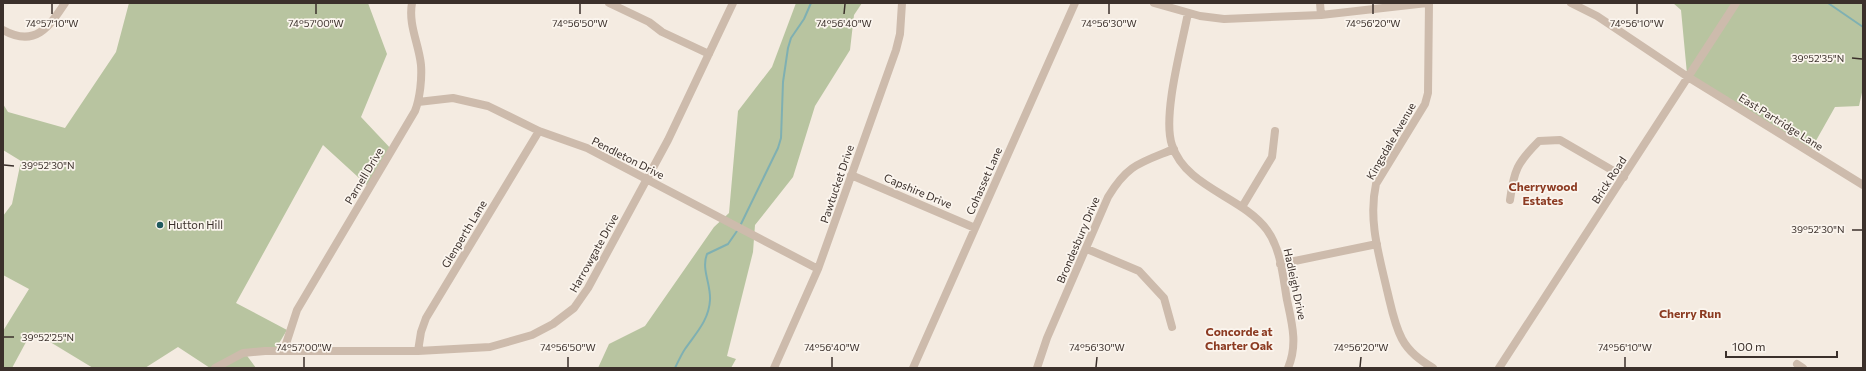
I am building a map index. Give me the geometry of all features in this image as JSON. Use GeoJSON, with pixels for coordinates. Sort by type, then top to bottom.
{"type":"FeatureCollection","features":[{"type":"Feature","properties":{"kind":"street"},"geometry":{"type":"LineString","coordinates":[[3,30],[20,37],[42,32],[49,27],[65,3]]}},
{"type":"Feature","properties":{"kind":"street","name":"Parnell Drive"},"geometry":{"type":"LineString","coordinates":[[284,350],[297,310],[407,127],[418,102],[421,65],[411,20],[412,3]]}},
{"type":"Feature","properties":{"kind":"street"},"geometry":{"type":"LineString","coordinates":[[610,3],[648,22],[662,32],[709,54]]}},
{"type":"Feature","properties":{"kind":"street","name":"Harrowgate Drive"},"geometry":{"type":"LineString","coordinates":[[215,368],[243,353],[284,350],[418,351],[490,348],[532,335],[553,324],[574,308],[588,288],[668,140],[733,3]]}},
{"type":"Feature","properties":{"kind":"street","name":"Pawtucket Drive"},"geometry":{"type":"LineString","coordinates":[[774,368],[818,269],[896,50],[900,34],[902,3]]}},
{"type":"Feature","properties":{"kind":"street","name":"Cohasset Lane"},"geometry":{"type":"LineString","coordinates":[[914,368],[1075,3]]}},
{"type":"Feature","properties":{"kind":"street"},"geometry":{"type":"LineString","coordinates":[[1154,3],[1188,13],[1224,19],[1321,15],[1428,3]]}},
{"type":"Feature","properties":{"kind":"street"},"geometry":{"type":"LineString","coordinates":[[1320,3],[1321,15]]}},
{"type":"Feature","properties":{"kind":"street","name":"Kingsdale Avenue"},"geometry":{"type":"LineString","coordinates":[[1428,3],[1428,93],[1425,104],[1376,184],[1373,219],[1377,244],[1396,326],[1409,350],[1420,361],[1433,368]]}},
{"type":"Feature","properties":{"kind":"street","name":"East Partridge Lane"},"geometry":{"type":"LineString","coordinates":[[1571,3],[1597,16],[1688,77],[1863,185]]}},
{"type":"Feature","properties":{"kind":"street","name":"Brick Road"},"geometry":{"type":"LineString","coordinates":[[1499,368],[1736,3]]}},
{"type":"Feature","properties":{"kind":"street","name":"Hadleigh Drive"},"geometry":{"type":"LineString","coordinates":[[1188,13],[1169,109],[1168,127],[1174,149],[1177,156],[1185,166],[1205,184],[1242,207],[1259,220],[1268,231],[1277,249],[1293,330],[1294,344],[1288,368]]}},
{"type":"Feature","properties":{"kind":"street","name":"Pendleton Drive"},"geometry":{"type":"LineString","coordinates":[[418,102],[454,98],[488,106],[539,131],[587,148],[818,269]]}},
{"type":"Feature","properties":{"kind":"street","name":"Glenperth Lane"},"geometry":{"type":"LineString","coordinates":[[418,351],[421,332],[426,318],[539,131]]}},
{"type":"Feature","properties":{"kind":"street"},"geometry":{"type":"LineString","coordinates":[[1242,207],[1272,157],[1275,132]]}},
{"type":"Feature","properties":{"kind":"street"},"geometry":{"type":"LineString","coordinates":[[1510,200],[1514,175],[1522,158],[1538,141],[1560,140],[1624,177]]}},
{"type":"Feature","properties":{"kind":"street","name":"Brondesbury Drive"},"geometry":{"type":"LineString","coordinates":[[1037,368],[1047,338],[1087,249],[1108,197],[1126,171],[1138,163],[1174,149]]}},
{"type":"Feature","properties":{"kind":"street","name":"Capshire Drive"},"geometry":{"type":"LineString","coordinates":[[852,175],[975,228]]}},
{"type":"Feature","properties":{"kind":"street"},"geometry":{"type":"LineString","coordinates":[[1280,264],[1377,244]]}},
{"type":"Feature","properties":{"kind":"street"},"geometry":{"type":"LineString","coordinates":[[1087,249],[1139,271],[1164,298],[1172,328]]}},
{"type":"Feature","properties":{"kind":"green space"},"geometry":{"type":"Polygon","coordinates":[[[129,3],[368,3],[387,54],[361,117],[393,151],[370,188],[323,145],[236,303],[287,330],[275,350],[245,353],[256,368],[210,368],[178,347],[145,368],[93,368],[32,331],[12,368],[3,368],[3,331],[29,289],[3,275],[3,216],[12,204],[21,161],[3,150],[3,104],[8,112],[65,128],[116,52],[129,3]]]}},
{"type":"Feature","properties":{"kind":"green space"},"geometry":{"type":"Polygon","coordinates":[[[796,3],[862,3],[854,15],[850,50],[815,106],[793,177],[755,225],[753,252],[727,356],[736,359],[731,368],[598,368],[609,344],[645,326],[714,227],[729,213],[738,111],[772,67],[796,3]]]}},
{"type":"Feature","properties":{"kind":"green space"},"geometry":{"type":"Polygon","coordinates":[[[1673,3],[1863,3],[1863,88],[1859,106],[1835,107],[1809,153],[1687,74],[1681,10],[1673,3]]]}},
{"type":"Feature","properties":{"kind":"waterway"},"geometry":{"type":"LineString","coordinates":[[741,224],[778,148],[781,138],[783,82],[788,48],[791,38],[804,19],[811,3]]}},
{"type":"Feature","properties":{"kind":"waterway"},"geometry":{"type":"LineString","coordinates":[[1828,3],[1863,27]]}},
{"type":"Feature","properties":{"kind":"waterway"},"geometry":{"type":"LineString","coordinates":[[675,368],[684,351],[705,320],[709,307],[710,294],[705,265],[707,254],[728,244],[737,231]]}},
{"type":"Feature","properties":{"kind":"place","name":"Hutton Hill"},"geometry":{"type":"Point","coordinates":[160,225]}},
{"type":"Feature","properties":{"kind":"district","name":"Cherrywood Estates"},"geometry":{"type":"Point","coordinates":[1543,194]}},
{"type":"Feature","properties":{"kind":"district","name":"Cherry Run"},"geometry":{"type":"Point","coordinates":[1690,314]}},
{"type":"Feature","properties":{"kind":"district","name":"Concorde at Charter Oak"},"geometry":{"type":"Point","coordinates":[1239,339]}}]}
